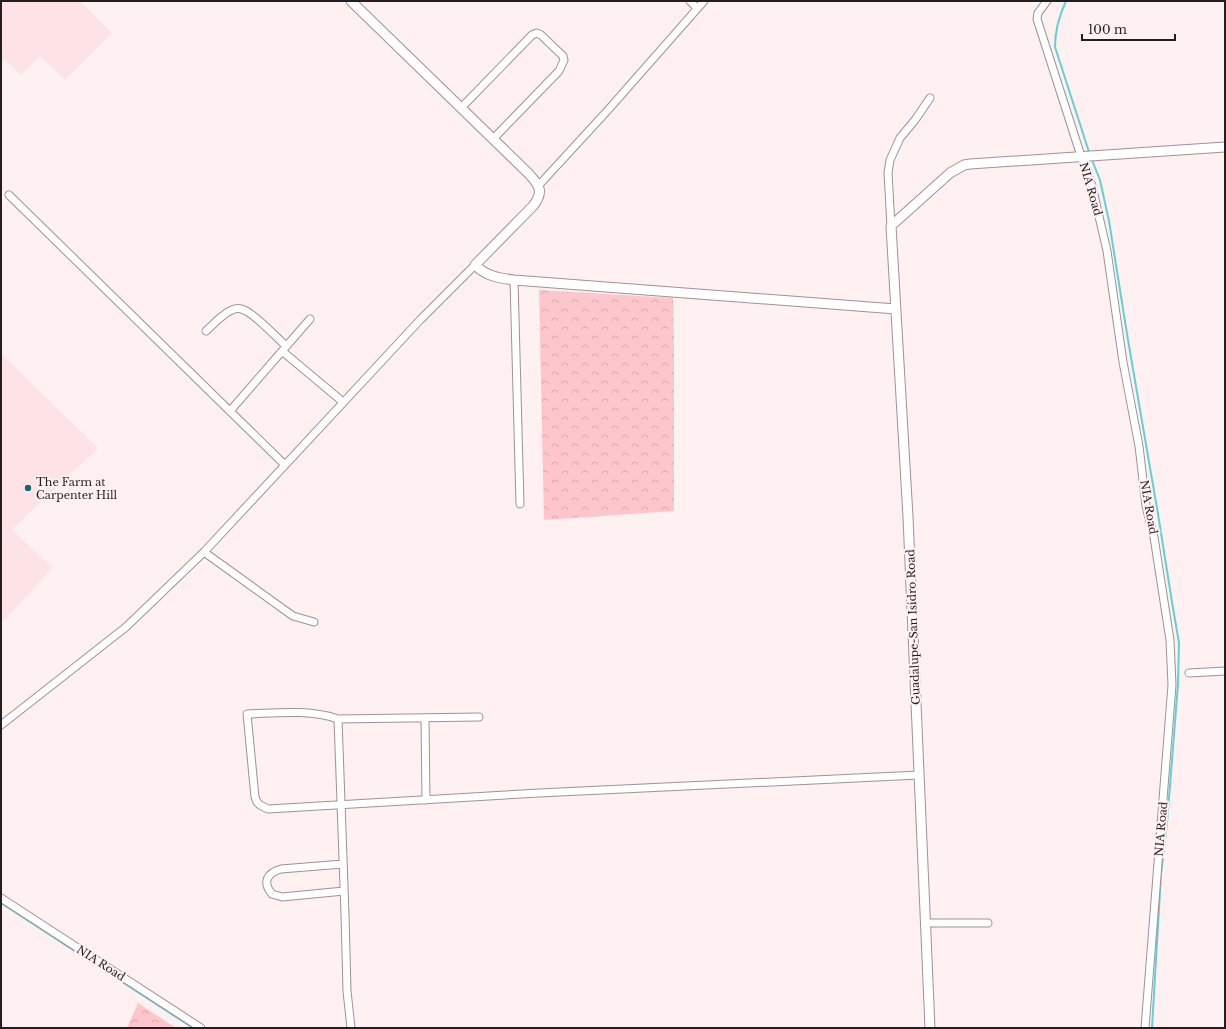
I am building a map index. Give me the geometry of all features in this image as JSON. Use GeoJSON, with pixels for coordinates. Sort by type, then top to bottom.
{"type":"FeatureCollection","features":[{"type":"Feature","properties":{"kind":"street"},"geometry":{"type":"LineString","coordinates":[[1,724],[126,626],[204,552],[420,320],[538,200],[540,194],[539,185],[529,174],[351,1]]}},
{"type":"Feature","properties":{"kind":"street"},"geometry":{"type":"LineString","coordinates":[[690,1],[697,8]]}},
{"type":"Feature","properties":{"kind":"street"},"geometry":{"type":"LineString","coordinates":[[539,185],[608,110],[704,1]]}},
{"type":"Feature","properties":{"kind":"street","name":"NIA Road"},"geometry":{"type":"LineString","coordinates":[[1048,1],[1038,13],[1037,19],[1092,186],[1107,251],[1123,362],[1139,446],[1146,506],[1154,537],[1170,640],[1172,685],[1145,1028]]}},
{"type":"Feature","properties":{"kind":"street"},"geometry":{"type":"LineString","coordinates":[[462,108],[532,35],[537,33],[541,35],[564,56],[564,60],[559,71],[493,138]]}},
{"type":"Feature","properties":{"kind":"street"},"geometry":{"type":"LineString","coordinates":[[891,226],[888,173],[890,160],[900,138],[918,117],[930,98]]}},
{"type":"Feature","properties":{"kind":"street"},"geometry":{"type":"LineString","coordinates":[[891,226],[950,173],[964,165],[999,161],[1225,147]]}},
{"type":"Feature","properties":{"kind":"street"},"geometry":{"type":"LineString","coordinates":[[9,195],[285,465]]}},
{"type":"Feature","properties":{"kind":"street","name":"Guadalupe-San Isidro Road"},"geometry":{"type":"LineString","coordinates":[[891,226],[909,535],[930,1028]]}},
{"type":"Feature","properties":{"kind":"street"},"geometry":{"type":"LineString","coordinates":[[475,265],[490,276],[514,280],[896,309]]}},
{"type":"Feature","properties":{"kind":"street"},"geometry":{"type":"LineString","coordinates":[[514,280],[520,504]]}},
{"type":"Feature","properties":{"kind":"street"},"geometry":{"type":"LineString","coordinates":[[206,331],[230,310],[237,308],[244,310],[252,315],[284,348],[343,402]]}},
{"type":"Feature","properties":{"kind":"street"},"geometry":{"type":"LineString","coordinates":[[230,411],[310,318]]}},
{"type":"Feature","properties":{"kind":"street"},"geometry":{"type":"LineString","coordinates":[[204,552],[294,616],[314,622]]}},
{"type":"Feature","properties":{"kind":"street"},"geometry":{"type":"LineString","coordinates":[[1188,673],[1225,670]]}},
{"type":"Feature","properties":{"kind":"street"},"geometry":{"type":"LineString","coordinates":[[479,717],[338,719],[328,715],[312,713],[289,712],[247,714],[257,802],[268,809],[602,790],[919,775]]}},
{"type":"Feature","properties":{"kind":"street"},"geometry":{"type":"LineString","coordinates":[[425,718],[426,800]]}},
{"type":"Feature","properties":{"kind":"street"},"geometry":{"type":"LineString","coordinates":[[338,719],[347,990],[351,1028]]}},
{"type":"Feature","properties":{"kind":"street"},"geometry":{"type":"LineString","coordinates":[[344,864],[281,869],[270,874],[267,885],[272,894],[282,896],[344,891]]}},
{"type":"Feature","properties":{"kind":"street","name":"NIA Road"},"geometry":{"type":"LineString","coordinates":[[1,898],[201,1028]]}},
{"type":"Feature","properties":{"kind":"street"},"geometry":{"type":"LineString","coordinates":[[925,923],[988,923]]}},
{"type":"Feature","properties":{"kind":"shaded area"},"geometry":{"type":"Polygon","coordinates":[[[1,1],[80,1],[112,33],[65,80],[40,56],[21,75],[5,59],[1,64],[1,1]]]}},
{"type":"Feature","properties":{"kind":"shaded area","name":"The Farm at Carpenter Hill"},"geometry":{"type":"Polygon","coordinates":[[[1,354],[98,448],[12,529],[52,568],[1,623],[1,354]]]}},
{"type":"Feature","properties":{"kind":"green space"},"geometry":{"type":"Polygon","coordinates":[[[539,290],[673,298],[674,511],[544,520],[539,290]]]}},
{"type":"Feature","properties":{"kind":"green space"},"geometry":{"type":"Polygon","coordinates":[[[138,1003],[176,1028],[127,1028],[138,1003]]]}},
{"type":"Feature","properties":{"kind":"waterway"},"geometry":{"type":"LineString","coordinates":[[1066,1],[1058,24],[1055,47],[1089,152]]}},
{"type":"Feature","properties":{"kind":"waterway"},"geometry":{"type":"LineString","coordinates":[[1092,160],[1100,180],[1109,221],[1179,643],[1178,684],[1167,823],[1161,874],[1152,1028]]}},
{"type":"Feature","properties":{"kind":"waterway"},"geometry":{"type":"LineString","coordinates":[[1,903],[193,1028]]}},
{"type":"Feature","properties":{"kind":"place","name":"The Farm at Carpenter Hill"},"geometry":{"type":"Point","coordinates":[28,488]}}]}
